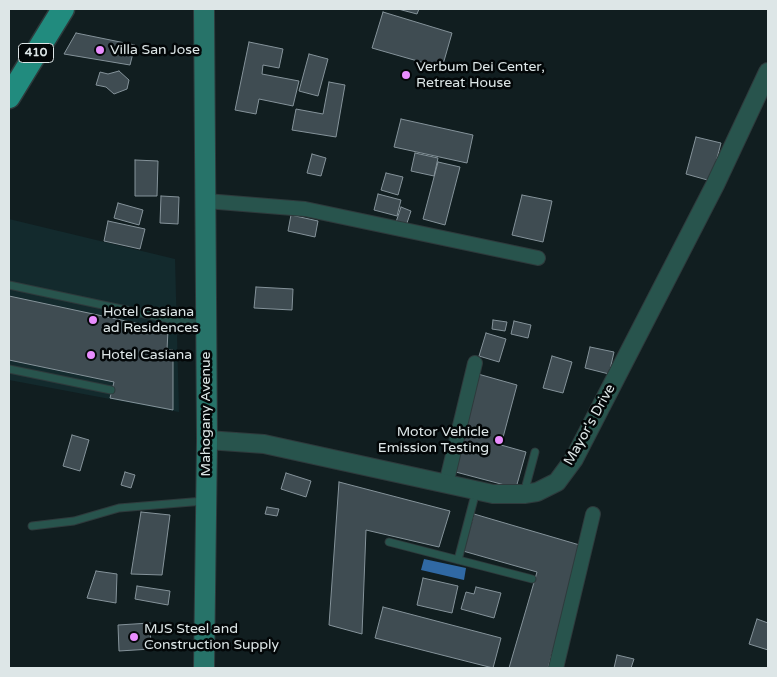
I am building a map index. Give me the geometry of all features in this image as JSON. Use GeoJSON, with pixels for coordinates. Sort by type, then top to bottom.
{"type":"FeatureCollection","features":[{"type":"Feature","properties":{"kind":"main road","name":"410"},"geometry":{"type":"LineString","coordinates":[[9,98],[62,9]]}},
{"type":"Feature","properties":{"kind":"main road","name":"Mahogany Avenue"},"geometry":{"type":"LineString","coordinates":[[204,9],[207,440],[204,668]]}},
{"type":"Feature","properties":{"kind":"street","name":"Mayor's Drive"},"geometry":{"type":"LineString","coordinates":[[207,440],[264,444],[493,494],[537,492],[557,482],[574,459],[716,185],[768,72]]}},
{"type":"Feature","properties":{"kind":"street"},"geometry":{"type":"LineString","coordinates":[[206,202],[305,210],[538,258]]}},
{"type":"Feature","properties":{"kind":"street"},"geometry":{"type":"LineString","coordinates":[[446,484],[476,362]]}},
{"type":"Feature","properties":{"kind":"street"},"geometry":{"type":"LineString","coordinates":[[556,668],[593,514]]}},
{"type":"Feature","properties":{"kind":"lane"},"geometry":{"type":"LineString","coordinates":[[9,285],[173,320],[206,324]]}},
{"type":"Feature","properties":{"kind":"lane"},"geometry":{"type":"LineString","coordinates":[[9,369],[111,390]]}},
{"type":"Feature","properties":{"kind":"lane"},"geometry":{"type":"LineString","coordinates":[[524,494],[535,452]]}},
{"type":"Feature","properties":{"kind":"lane"},"geometry":{"type":"LineString","coordinates":[[458,560],[476,490]]}},
{"type":"Feature","properties":{"kind":"lane"},"geometry":{"type":"LineString","coordinates":[[32,526],[74,521],[119,508],[206,501]]}},
{"type":"Feature","properties":{"kind":"lane"},"geometry":{"type":"LineString","coordinates":[[389,542],[532,579]]}},
{"type":"Feature","properties":{"kind":"shaded area","name":"Hotel Casiana ad Residences"},"geometry":{"type":"Polygon","coordinates":[[[9,219],[175,259],[179,412],[9,380],[9,219]]]}},
{"type":"Feature","properties":{"kind":"water"},"geometry":{"type":"Polygon","coordinates":[[[424,559],[466,568],[464,580],[421,570],[424,559]]]}},
{"type":"Feature","properties":{"kind":"building"},"geometry":{"type":"Polygon","coordinates":[[[398,9],[419,9],[417,14],[398,9]]]}},
{"type":"Feature","properties":{"kind":"building"},"geometry":{"type":"Polygon","coordinates":[[[383,12],[452,33],[442,68],[372,48],[383,12]]]}},
{"type":"Feature","properties":{"kind":"building","name":"Villa San Jose"},"geometry":{"type":"Polygon","coordinates":[[[76,33],[135,45],[130,65],[64,54],[76,33]]]}},
{"type":"Feature","properties":{"kind":"building"},"geometry":{"type":"Polygon","coordinates":[[[249,42],[283,49],[279,68],[263,65],[262,74],[299,81],[293,106],[259,99],[256,114],[235,110],[249,42]]]}},
{"type":"Feature","properties":{"kind":"building"},"geometry":{"type":"Polygon","coordinates":[[[309,54],[328,59],[318,96],[299,91],[309,54]]]}},
{"type":"Feature","properties":{"kind":"building"},"geometry":{"type":"Polygon","coordinates":[[[119,71],[129,80],[127,89],[114,94],[106,87],[96,85],[100,72],[108,74],[119,71]]]}},
{"type":"Feature","properties":{"kind":"building"},"geometry":{"type":"Polygon","coordinates":[[[329,82],[345,85],[336,137],[292,130],[296,109],[323,114],[329,82]]]}},
{"type":"Feature","properties":{"kind":"building"},"geometry":{"type":"Polygon","coordinates":[[[401,119],[473,135],[467,163],[394,147],[401,119]]]}},
{"type":"Feature","properties":{"kind":"building"},"geometry":{"type":"Polygon","coordinates":[[[696,137],[721,143],[711,181],[686,174],[696,137]]]}},
{"type":"Feature","properties":{"kind":"building"},"geometry":{"type":"Polygon","coordinates":[[[415,153],[438,158],[434,176],[411,171],[415,153]]]}},
{"type":"Feature","properties":{"kind":"building"},"geometry":{"type":"Polygon","coordinates":[[[312,154],[326,158],[321,176],[307,173],[312,154]]]}},
{"type":"Feature","properties":{"kind":"building"},"geometry":{"type":"Polygon","coordinates":[[[135,160],[158,161],[157,196],[135,196],[135,160]]]}},
{"type":"Feature","properties":{"kind":"building"},"geometry":{"type":"Polygon","coordinates":[[[438,162],[460,167],[445,225],[423,219],[438,162]]]}},
{"type":"Feature","properties":{"kind":"building"},"geometry":{"type":"Polygon","coordinates":[[[386,173],[403,177],[398,195],[381,190],[386,173]]]}},
{"type":"Feature","properties":{"kind":"building"},"geometry":{"type":"Polygon","coordinates":[[[378,194],[401,200],[397,216],[374,210],[378,194]]]}},
{"type":"Feature","properties":{"kind":"building"},"geometry":{"type":"Polygon","coordinates":[[[522,195],[552,201],[543,242],[512,235],[522,195]]]}},
{"type":"Feature","properties":{"kind":"building"},"geometry":{"type":"Polygon","coordinates":[[[161,196],[179,197],[178,224],[160,223],[161,196]]]}},
{"type":"Feature","properties":{"kind":"building"},"geometry":{"type":"Polygon","coordinates":[[[118,203],[143,210],[139,225],[114,218],[118,203]]]}},
{"type":"Feature","properties":{"kind":"building"},"geometry":{"type":"Polygon","coordinates":[[[401,207],[411,211],[406,226],[396,222],[401,207]]]}},
{"type":"Feature","properties":{"kind":"building"},"geometry":{"type":"Polygon","coordinates":[[[291,215],[318,221],[315,237],[288,231],[291,215]]]}},
{"type":"Feature","properties":{"kind":"building"},"geometry":{"type":"Polygon","coordinates":[[[108,221],[145,229],[140,249],[104,241],[108,221]]]}},
{"type":"Feature","properties":{"kind":"building"},"geometry":{"type":"Polygon","coordinates":[[[256,287],[293,289],[292,310],[254,308],[256,287]]]}},
{"type":"Feature","properties":{"kind":"building","name":"Hotel Casiana"},"geometry":{"type":"Polygon","coordinates":[[[9,296],[168,330],[167,350],[173,350],[173,410],[110,398],[114,382],[9,360],[9,296]]]}},
{"type":"Feature","properties":{"kind":"building"},"geometry":{"type":"Polygon","coordinates":[[[493,320],[507,322],[505,331],[492,329],[493,320]]]}},
{"type":"Feature","properties":{"kind":"building"},"geometry":{"type":"Polygon","coordinates":[[[514,321],[531,325],[528,338],[511,334],[514,321]]]}},
{"type":"Feature","properties":{"kind":"building"},"geometry":{"type":"Polygon","coordinates":[[[486,333],[506,339],[499,362],[479,356],[486,333]]]}},
{"type":"Feature","properties":{"kind":"building"},"geometry":{"type":"Polygon","coordinates":[[[590,347],[614,352],[609,374],[585,368],[590,347]]]}},
{"type":"Feature","properties":{"kind":"building"},"geometry":{"type":"Polygon","coordinates":[[[552,356],[572,362],[563,393],[543,388],[552,356]]]}},
{"type":"Feature","properties":{"kind":"building"},"geometry":{"type":"Polygon","coordinates":[[[478,374],[517,385],[501,445],[526,452],[516,488],[452,471],[478,374]]]}},
{"type":"Feature","properties":{"kind":"building"},"geometry":{"type":"Polygon","coordinates":[[[72,435],[89,440],[80,471],[63,466],[72,435]]]}},
{"type":"Feature","properties":{"kind":"building"},"geometry":{"type":"Polygon","coordinates":[[[125,472],[135,475],[131,488],[121,485],[125,472]]]}},
{"type":"Feature","properties":{"kind":"building"},"geometry":{"type":"Polygon","coordinates":[[[286,473],[311,481],[306,497],[281,489],[286,473]]]}},
{"type":"Feature","properties":{"kind":"building"},"geometry":{"type":"Polygon","coordinates":[[[339,482],[450,511],[439,547],[366,530],[362,634],[329,625],[339,482]]]}},
{"type":"Feature","properties":{"kind":"building"},"geometry":{"type":"Polygon","coordinates":[[[267,507],[279,509],[277,516],[265,514],[267,507]]]}},
{"type":"Feature","properties":{"kind":"building"},"geometry":{"type":"Polygon","coordinates":[[[141,512],[170,515],[162,575],[131,574],[141,512]]]}},
{"type":"Feature","properties":{"kind":"building"},"geometry":{"type":"Polygon","coordinates":[[[474,514],[583,546],[548,668],[509,668],[537,572],[463,551],[474,514]]]}},
{"type":"Feature","properties":{"kind":"building"},"geometry":{"type":"Polygon","coordinates":[[[96,571],[117,574],[116,603],[87,598],[96,571]]]}},
{"type":"Feature","properties":{"kind":"building"},"geometry":{"type":"Polygon","coordinates":[[[423,578],[458,586],[452,613],[417,605],[423,578]]]}},
{"type":"Feature","properties":{"kind":"building"},"geometry":{"type":"Polygon","coordinates":[[[137,586],[170,591],[168,605],[135,599],[137,586]]]}},
{"type":"Feature","properties":{"kind":"building"},"geometry":{"type":"Polygon","coordinates":[[[476,587],[501,593],[494,618],[461,609],[466,592],[474,594],[476,587]]]}},
{"type":"Feature","properties":{"kind":"building"},"geometry":{"type":"Polygon","coordinates":[[[383,607],[501,638],[493,668],[375,638],[383,607]]]}},
{"type":"Feature","properties":{"kind":"building"},"geometry":{"type":"Polygon","coordinates":[[[757,619],[768,623],[768,650],[749,644],[757,619]]]}},
{"type":"Feature","properties":{"kind":"building","name":"MJS Steel and Construction Supply"},"geometry":{"type":"Polygon","coordinates":[[[150,623],[151,649],[119,651],[118,625],[150,623]]]}},
{"type":"Feature","properties":{"kind":"building"},"geometry":{"type":"Polygon","coordinates":[[[617,655],[634,659],[631,668],[614,668],[617,655]]]}},
{"type":"Feature","properties":{"kind":"place","name":"Villa San Jose"},"geometry":{"type":"Point","coordinates":[100,50]}},
{"type":"Feature","properties":{"kind":"place","name":"Verbum Dei Center, Retreat House"},"geometry":{"type":"Point","coordinates":[406,75]}},
{"type":"Feature","properties":{"kind":"place","name":"Hotel Casiana ad Residences"},"geometry":{"type":"Point","coordinates":[93,320]}},
{"type":"Feature","properties":{"kind":"place","name":"Hotel Casiana"},"geometry":{"type":"Point","coordinates":[91,355]}},
{"type":"Feature","properties":{"kind":"place","name":"Motor Vehicle Emission Testing"},"geometry":{"type":"Point","coordinates":[499,440]}},
{"type":"Feature","properties":{"kind":"place","name":"MJS Steel and Construction Supply"},"geometry":{"type":"Point","coordinates":[134,637]}}]}
